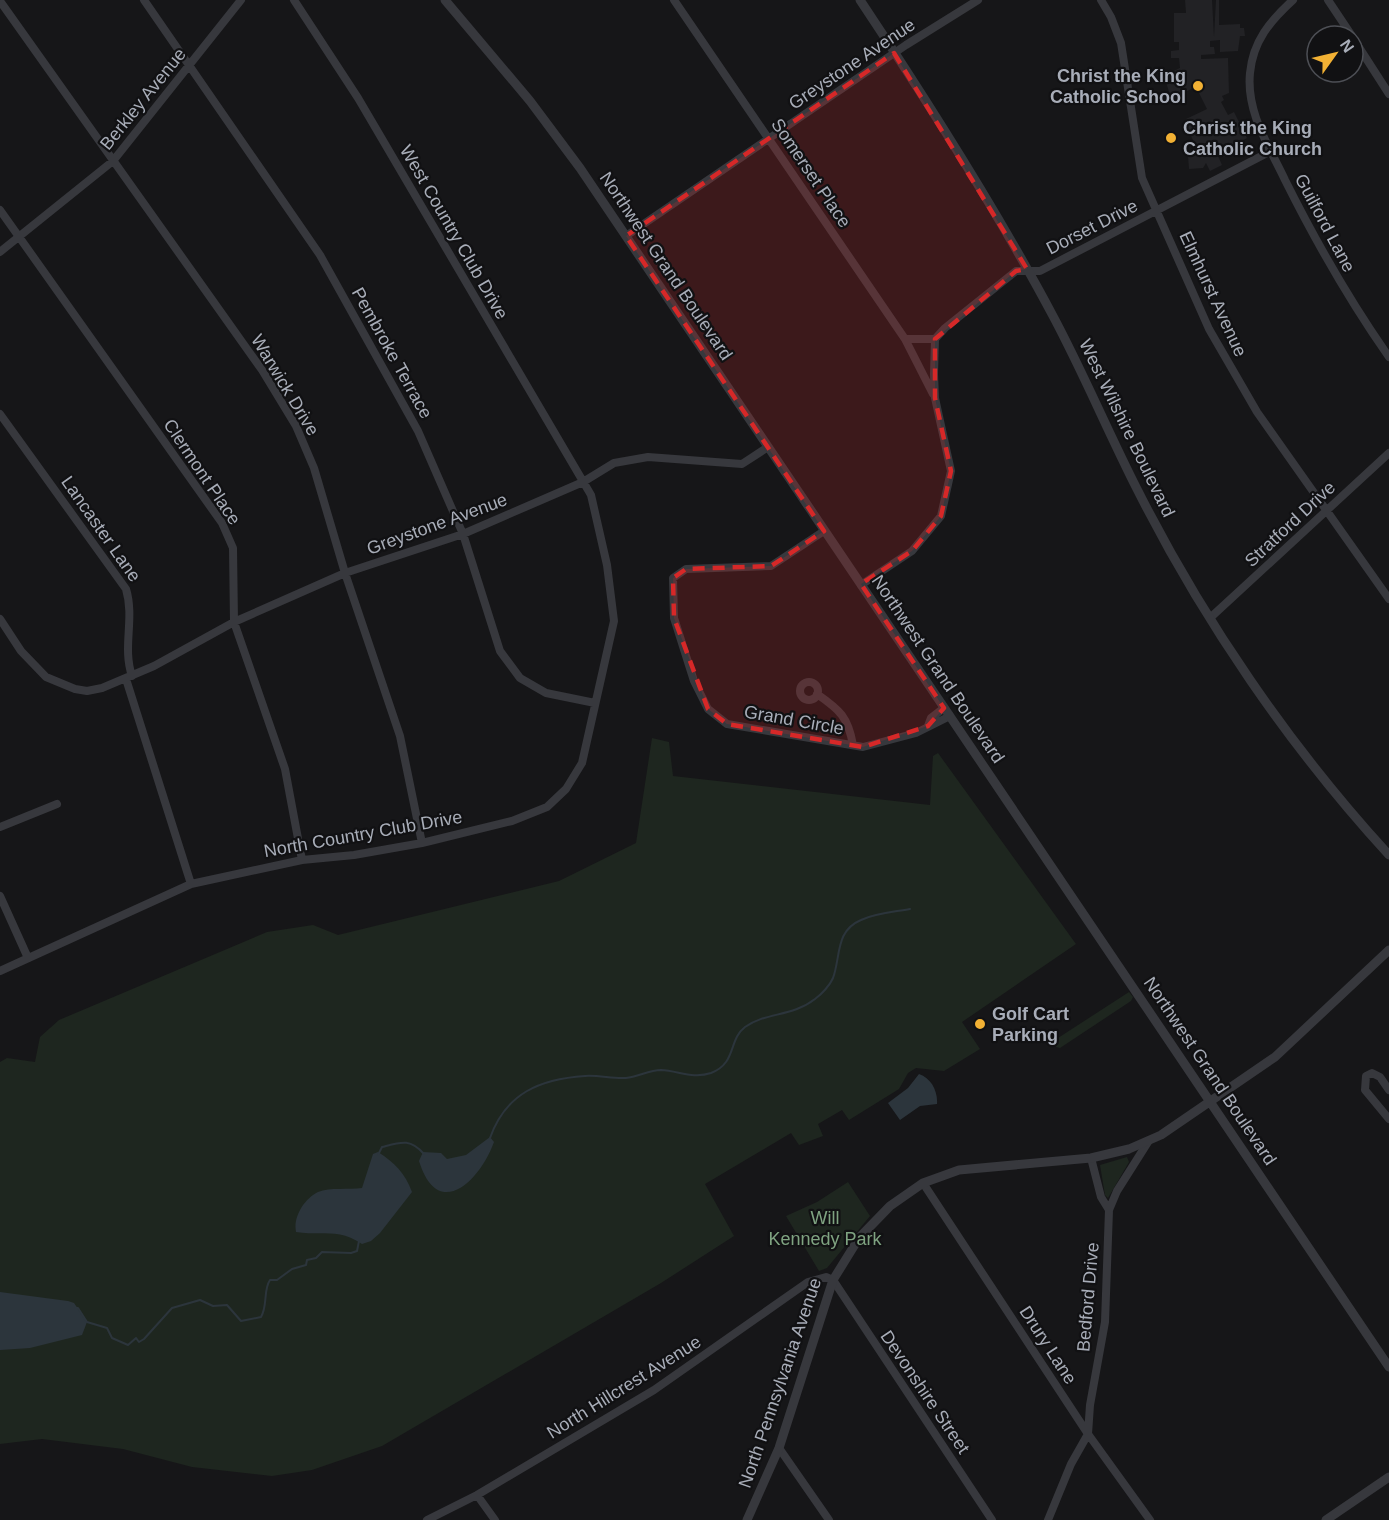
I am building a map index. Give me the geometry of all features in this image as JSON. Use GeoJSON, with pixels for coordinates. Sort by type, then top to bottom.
{"type":"FeatureCollection","features":[{"type":"Feature","properties":{"kind":"street","name":"Pembroke Terrace"},"geometry":{"type":"LineString","coordinates":[[144,0],[320,255],[418,430],[463,534],[500,651],[520,678],[546,693],[595,703]]}},
{"type":"Feature","properties":{"kind":"street","name":"Berkley Avenue"},"geometry":{"type":"LineString","coordinates":[[0,252],[113,161],[241,0]]}},
{"type":"Feature","properties":{"kind":"street","name":"West Country Club Drive"},"geometry":{"type":"LineString","coordinates":[[294,0],[358,98],[583,482]]}},
{"type":"Feature","properties":{"kind":"street","name":"Northwest Grand Boulevard"},"geometry":{"type":"LineString","coordinates":[[445,0],[530,102],[626,236],[1389,1367]]}},
{"type":"Feature","properties":{"kind":"street","name":"Somerset Place"},"geometry":{"type":"LineString","coordinates":[[674,0],[905,339],[935,398]]}},
{"type":"Feature","properties":{"kind":"street","name":"West Wilshire Boulevard"},"geometry":{"type":"LineString","coordinates":[[860,0],[1027,269],[1137,489],[1210,618],[1278,717],[1351,813],[1389,855]]}},
{"type":"Feature","properties":{"kind":"street","name":"Greystone Avenue"},"geometry":{"type":"LineString","coordinates":[[626,236],[894,53],[978,0]]}},
{"type":"Feature","properties":{"kind":"street","name":"Elmhurst Avenue"},"geometry":{"type":"LineString","coordinates":[[1101,0],[1119,33],[1142,178],[1209,329],[1257,412],[1389,599]]}},
{"type":"Feature","properties":{"kind":"street","name":"Guilford Lane"},"geometry":{"type":"LineString","coordinates":[[1293,0],[1264,29],[1255,48],[1250,73],[1253,112],[1336,277],[1389,357]]}},
{"type":"Feature","properties":{"kind":"street"},"geometry":{"type":"LineString","coordinates":[[1328,0],[1344,24]]}},
{"type":"Feature","properties":{"kind":"street","name":"Warwick Drive"},"geometry":{"type":"LineString","coordinates":[[0,1],[262,370],[296,426],[314,468],[345,573],[400,736],[422,843]]}},
{"type":"Feature","properties":{"kind":"street"},"geometry":{"type":"LineString","coordinates":[[1365,57],[1389,94]]}},
{"type":"Feature","properties":{"kind":"street","name":"Dorset Drive"},"geometry":{"type":"LineString","coordinates":[[935,339],[1016,271],[1027,269],[1040,271],[1271,151]]}},
{"type":"Feature","properties":{"kind":"street","name":"Clermont Place"},"geometry":{"type":"LineString","coordinates":[[0,210],[222,523],[233,548],[234,622],[285,769],[303,860]]}},
{"type":"Feature","properties":{"kind":"street"},"geometry":{"type":"LineString","coordinates":[[861,585],[912,551],[940,516],[951,471],[935,398],[935,339],[905,339]]}},
{"type":"Feature","properties":{"kind":"street","name":"Lancaster Lane"},"geometry":{"type":"LineString","coordinates":[[0,414],[126,589],[131,615],[129,677],[191,884]]}},
{"type":"Feature","properties":{"kind":"street","name":"Greystone Avenue"},"geometry":{"type":"LineString","coordinates":[[0,619],[21,651],[46,676],[87,691],[129,677],[234,622],[345,573],[463,534],[583,482],[614,463],[648,457],[742,464],[768,447]]}},
{"type":"Feature","properties":{"kind":"street","name":"Stratford Drive"},"geometry":{"type":"LineString","coordinates":[[1210,618],[1389,453]]}},
{"type":"Feature","properties":{"kind":"street","name":"North Country Club Drive"},"geometry":{"type":"LineString","coordinates":[[0,971],[191,884],[303,860],[354,855],[422,843],[512,821],[547,807],[566,789],[582,763],[614,621],[604,553],[591,495],[583,482]]}},
{"type":"Feature","properties":{"kind":"street","name":"Grand Circle"},"geometry":{"type":"LineString","coordinates":[[824,531],[771,566],[686,568],[673,578],[674,618],[694,681],[708,709],[727,724],[853,746],[885,743],[916,733],[928,726],[935,726],[950,716]]}},
{"type":"Feature","properties":{"kind":"street"},"geometry":{"type":"LineString","coordinates":[[817,694],[841,713],[850,732],[853,746]]}},
{"type":"Feature","properties":{"kind":"street","name":"Grand Circle"},"geometry":{"type":"LineString","coordinates":[[928,726],[931,718],[945,708]]}},
{"type":"Feature","properties":{"kind":"street"},"geometry":{"type":"LineString","coordinates":[[0,827],[57,804]]}},
{"type":"Feature","properties":{"kind":"street"},"geometry":{"type":"LineString","coordinates":[[0,896],[28,958]]}},
{"type":"Feature","properties":{"kind":"street","name":"North Pennsylvania Avenue"},"geometry":{"type":"LineString","coordinates":[[747,1520],[779,1448],[833,1280],[849,1251],[869,1226],[902,1196],[924,1183],[974,1167],[1091,1158],[1148,1142],[1275,1058],[1389,950]]}},
{"type":"Feature","properties":{"kind":"street"},"geometry":{"type":"LineString","coordinates":[[1389,1090],[1380,1077],[1372,1073],[1366,1076],[1365,1090],[1389,1119]]}},
{"type":"Feature","properties":{"kind":"street","name":"Bedford Drive"},"geometry":{"type":"LineString","coordinates":[[1048,1520],[1071,1464],[1088,1434],[1090,1405],[1105,1322],[1109,1210],[1117,1191],[1148,1142]]}},
{"type":"Feature","properties":{"kind":"street","name":"Bedford Drive"},"geometry":{"type":"LineString","coordinates":[[1091,1158],[1101,1197],[1109,1210]]}},
{"type":"Feature","properties":{"kind":"street","name":"Drury Lane"},"geometry":{"type":"LineString","coordinates":[[924,1183],[1088,1434],[1150,1520]]}},
{"type":"Feature","properties":{"kind":"street","name":"North Hillcrest Avenue"},"geometry":{"type":"LineString","coordinates":[[427,1520],[477,1495],[654,1390],[808,1282],[826,1277],[833,1280]]}},
{"type":"Feature","properties":{"kind":"street","name":"Devonshire Street"},"geometry":{"type":"LineString","coordinates":[[833,1280],[992,1520]]}},
{"type":"Feature","properties":{"kind":"street"},"geometry":{"type":"LineString","coordinates":[[779,1448],[829,1520]]}},
{"type":"Feature","properties":{"kind":"street"},"geometry":{"type":"LineString","coordinates":[[1326,1520],[1389,1477]]}},
{"type":"Feature","properties":{"kind":"street"},"geometry":{"type":"LineString","coordinates":[[477,1495],[495,1520]]}},
{"type":"Feature","properties":{"kind":"highlighted area"},"geometry":{"type":"Polygon","coordinates":[[[894,53],[1027,269],[1016,271],[935,339],[935,398],[951,471],[941,516],[912,551],[861,584],[944,708],[928,726],[863,747],[727,724],[708,709],[674,618],[673,578],[686,569],[771,566],[824,531],[626,236],[894,53]]]}},
{"type":"Feature","properties":{"kind":"shaded area","name":"Christ the King Catholic School"},"geometry":{"type":"Polygon","coordinates":[[[1185,0],[1212,0],[1214,37],[1216,0],[1219,0],[1219,25],[1240,24],[1240,28],[1244,28],[1245,36],[1240,36],[1238,51],[1220,52],[1220,40],[1210,41],[1210,47],[1214,47],[1215,54],[1201,55],[1201,59],[1228,58],[1229,93],[1222,96],[1224,100],[1221,102],[1228,115],[1234,112],[1247,138],[1238,143],[1240,148],[1228,152],[1224,157],[1218,156],[1222,165],[1210,171],[1206,163],[1203,168],[1189,169],[1188,156],[1198,151],[1185,123],[1186,119],[1207,109],[1196,87],[1171,98],[1164,76],[1180,68],[1179,58],[1171,58],[1171,51],[1179,50],[1179,42],[1174,42],[1174,13],[1186,13],[1185,0]]]}},
{"type":"Feature","properties":{"kind":"shaded area"},"geometry":{"type":"Polygon","coordinates":[[[919,1074],[933,1086],[937,1104],[920,1106],[900,1120],[888,1103],[908,1088],[919,1074]]]}},
{"type":"Feature","properties":{"kind":"shaded area"},"geometry":{"type":"Polygon","coordinates":[[[490,1137],[494,1142],[488,1157],[469,1181],[458,1189],[447,1192],[437,1189],[427,1179],[419,1161],[423,1152],[441,1153],[447,1159],[466,1155],[490,1137]]]}},
{"type":"Feature","properties":{"kind":"shaded area"},"geometry":{"type":"Polygon","coordinates":[[[378,1152],[399,1169],[412,1192],[380,1233],[371,1241],[362,1244],[337,1234],[296,1232],[296,1220],[308,1199],[323,1190],[362,1188],[373,1154],[378,1152]]]}},
{"type":"Feature","properties":{"kind":"shaded area"},"geometry":{"type":"Polygon","coordinates":[[[0,1292],[74,1303],[87,1322],[82,1335],[30,1348],[0,1350],[0,1292]]]}},
{"type":"Feature","properties":{"kind":"green space"},"geometry":{"type":"Polygon","coordinates":[[[652,738],[669,742],[673,776],[930,805],[933,756],[938,753],[1076,944],[962,1022],[980,1049],[944,1071],[916,1068],[908,1073],[899,1089],[849,1120],[842,1110],[818,1124],[823,1136],[799,1145],[791,1133],[705,1184],[734,1236],[661,1283],[382,1446],[312,1470],[272,1476],[192,1467],[123,1449],[42,1439],[0,1444],[0,1062],[7,1058],[35,1062],[40,1037],[59,1020],[267,932],[313,925],[338,935],[559,881],[636,843],[652,738]]]}},
{"type":"Feature","properties":{"kind":"green space"},"geometry":{"type":"Polygon","coordinates":[[[1129,992],[1133,997],[1131,1001],[1060,1048],[1056,1047],[1058,1038],[1129,992]]]}},
{"type":"Feature","properties":{"kind":"green space"},"geometry":{"type":"Polygon","coordinates":[[[1127,1157],[1129,1162],[1108,1198],[1105,1195],[1100,1165],[1127,1157]]]}},
{"type":"Feature","properties":{"kind":"green space","name":"Will Kennedy Park"},"geometry":{"type":"Polygon","coordinates":[[[848,1182],[870,1216],[827,1268],[819,1271],[786,1216],[817,1202],[848,1182]]]}},
{"type":"Feature","properties":{"kind":"waterway"},"geometry":{"type":"LineString","coordinates":[[490,1138],[505,1110],[515,1099],[539,1085],[585,1076],[626,1078],[661,1070],[704,1075],[719,1069],[729,1057],[736,1038],[745,1027],[753,1022],[806,1005],[823,992],[833,978],[843,937],[853,925],[873,916],[910,909]]}},
{"type":"Feature","properties":{"kind":"waterway"},"geometry":{"type":"LineString","coordinates":[[378,1155],[382,1147],[405,1143],[414,1145],[424,1154]]}},
{"type":"Feature","properties":{"kind":"waterway"},"geometry":{"type":"LineString","coordinates":[[75,1308],[78,1308],[87,1322],[107,1328],[112,1338],[128,1345],[136,1338],[139,1342],[144,1339],[172,1308],[200,1300],[213,1306],[227,1305],[241,1321],[261,1317],[270,1280],[277,1280],[292,1269],[306,1265],[307,1260],[316,1258],[322,1252],[351,1253],[357,1251],[359,1241]]}},
{"type":"Feature","properties":{"kind":"place","name":"Christ the King Catholic School"},"geometry":{"type":"Point","coordinates":[1198,86]}},
{"type":"Feature","properties":{"kind":"place","name":"Christ the King Catholic Church"},"geometry":{"type":"Point","coordinates":[1171,138]}},
{"type":"Feature","properties":{"kind":"place","name":"Golf Cart Parking"},"geometry":{"type":"Point","coordinates":[980,1024]}}]}
